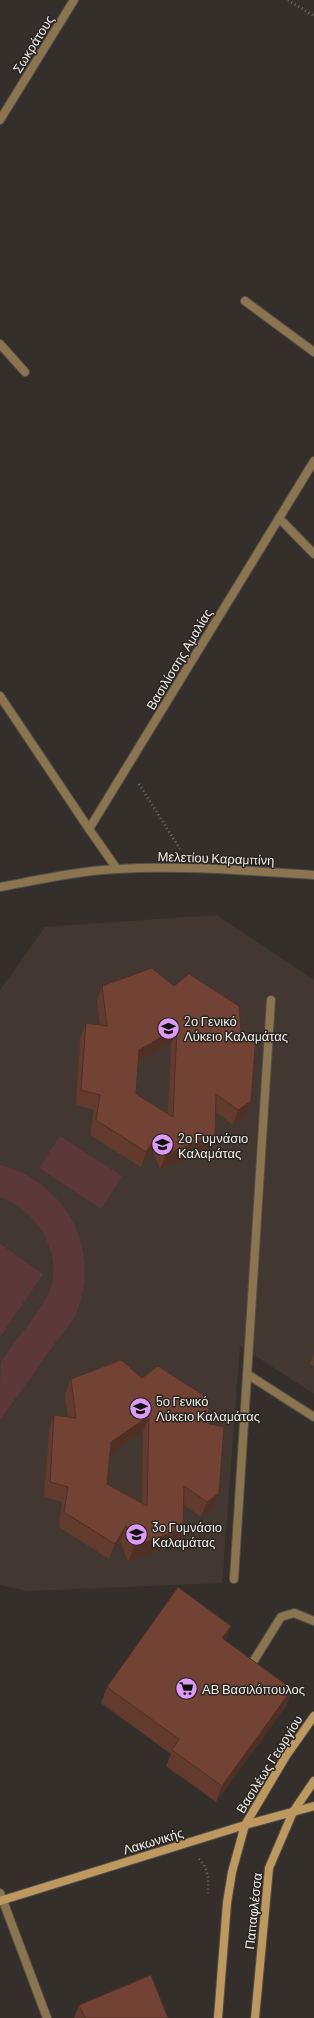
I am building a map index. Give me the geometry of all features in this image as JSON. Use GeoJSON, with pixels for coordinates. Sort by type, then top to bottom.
{"type":"FeatureCollection","features":[{"type":"Feature","properties":{"kind":"main road","name":"Βασιλέως Γεωργίου"},"geometry":{"type":"LineString","coordinates":[[245,1824],[286,1756],[314,1716]]}},
{"type":"Feature","properties":{"kind":"main road"},"geometry":{"type":"LineString","coordinates":[[293,1812],[314,1781]]}},
{"type":"Feature","properties":{"kind":"main road","name":"Λακωνικής"},"geometry":{"type":"LineString","coordinates":[[1,1898],[245,1824],[314,1806]]}},
{"type":"Feature","properties":{"kind":"main road","name":"Παπαφλέσσα"},"geometry":{"type":"LineString","coordinates":[[255,2018],[269,1868],[293,1812]]}},
{"type":"Feature","properties":{"kind":"main road","name":"Παπαφλέσσα"},"geometry":{"type":"LineString","coordinates":[[218,2018],[228,1895],[232,1872],[245,1824]]}},
{"type":"Feature","properties":{"kind":"street","name":"Σωκράτους"},"geometry":{"type":"LineString","coordinates":[[0,120],[74,0]]}},
{"type":"Feature","properties":{"kind":"street"},"geometry":{"type":"LineString","coordinates":[[245,301],[314,352]]}},
{"type":"Feature","properties":{"kind":"street"},"geometry":{"type":"LineString","coordinates":[[0,344],[25,372]]}},
{"type":"Feature","properties":{"kind":"street","name":"Βασιλίσσης Αμαλίας"},"geometry":{"type":"LineString","coordinates":[[89,829],[314,461]]}},
{"type":"Feature","properties":{"kind":"street"},"geometry":{"type":"LineString","coordinates":[[279,518],[314,554]]}},
{"type":"Feature","properties":{"kind":"street"},"geometry":{"type":"LineString","coordinates":[[0,696],[117,869]]}},
{"type":"Feature","properties":{"kind":"street","name":"Μελετίου Καραμπίνη"},"geometry":{"type":"LineString","coordinates":[[0,887],[61,876],[117,869],[192,868],[314,875]]}},
{"type":"Feature","properties":{"kind":"street"},"geometry":{"type":"LineString","coordinates":[[234,1579],[271,1000]]}},
{"type":"Feature","properties":{"kind":"street"},"geometry":{"type":"LineString","coordinates":[[247,1374],[314,1417]]}},
{"type":"Feature","properties":{"kind":"street"},"geometry":{"type":"LineString","coordinates":[[244,1675],[281,1617],[294,1613],[314,1621]]}},
{"type":"Feature","properties":{"kind":"street"},"geometry":{"type":"LineString","coordinates":[[1,1898],[47,2018]]}},
{"type":"Feature","properties":{"kind":"path"},"geometry":{"type":"LineString","coordinates":[[288,0],[314,16]]}},
{"type":"Feature","properties":{"kind":"path"},"geometry":{"type":"LineString","coordinates":[[136,780],[192,868]]}},
{"type":"Feature","properties":{"kind":"path"},"geometry":{"type":"LineString","coordinates":[[198,1857],[204,1864],[209,1875],[208,1899]]}},
{"type":"Feature","properties":{"kind":"shaded area"},"geometry":{"type":"Polygon","coordinates":[[[216,915],[314,980],[314,1394],[240,1346],[222,1583],[27,1591],[0,1585],[0,990],[45,927],[216,915]]]}},
{"type":"Feature","properties":{"kind":"shaded area"},"geometry":{"type":"Polygon","coordinates":[[[60,1136],[122,1176],[101,1209],[39,1168],[60,1136]]]}},
{"type":"Feature","properties":{"kind":"shaded area"},"geometry":{"type":"Polygon","coordinates":[[[0,1165],[23,1174],[44,1186],[60,1203],[73,1222],[81,1243],[85,1266],[83,1290],[74,1318],[0,1420],[1,1362],[45,1300],[52,1285],[54,1269],[52,1254],[38,1225],[27,1213],[0,1197],[0,1165]]]}},
{"type":"Feature","properties":{"kind":"shaded area"},"geometry":{"type":"Polygon","coordinates":[[[0,1244],[43,1274],[0,1337],[0,1244]]]}},
{"type":"Feature","properties":{"kind":"building"},"geometry":{"type":"Polygon","coordinates":[[[152,968],[174,986],[189,974],[239,1006],[241,1031],[256,1035],[251,1101],[238,1110],[216,1094],[215,1135],[166,1154],[158,1134],[146,1152],[96,1120],[100,1095],[81,1090],[86,1023],[107,1026],[102,986],[152,968]],[[177,1028],[139,1050],[136,1094],[173,1117],[177,1028]]]}},
{"type":"Feature","properties":{"kind":"building"},"geometry":{"type":"Polygon","coordinates":[[[121,1360],[142,1378],[158,1366],[208,1398],[209,1424],[224,1427],[219,1493],[207,1502],[184,1486],[183,1528],[134,1547],[126,1526],[115,1544],[64,1512],[68,1487],[50,1482],[54,1415],[76,1418],[71,1379],[121,1360]],[[149,1416],[111,1442],[107,1484],[147,1506],[149,1416]]]}},
{"type":"Feature","properties":{"kind":"building","name":"ΑΒ Βασιλόπουλος"},"geometry":{"type":"Polygon","coordinates":[[[178,1587],[231,1626],[222,1638],[292,1689],[222,1786],[172,1750],[179,1739],[107,1687],[178,1587]]]}},
{"type":"Feature","properties":{"kind":"building"},"geometry":{"type":"Polygon","coordinates":[[[151,1975],[168,2018],[85,2018],[79,2005],[151,1975]]]}},
{"type":"Feature","properties":{"kind":"place","name":"2ο Γενικό Λύκειο Καλαμάτας"},"geometry":{"type":"Point","coordinates":[168,1028]}},
{"type":"Feature","properties":{"kind":"place","name":"2ο Γυμνάσιο Καλαμάτας"},"geometry":{"type":"Point","coordinates":[162,1145]}},
{"type":"Feature","properties":{"kind":"place","name":"5ο Γενικό Λύκειο Καλαμάτας"},"geometry":{"type":"Point","coordinates":[140,1408]}},
{"type":"Feature","properties":{"kind":"place","name":"3ο Γυμνάσιο Καλαμάτας"},"geometry":{"type":"Point","coordinates":[137,1534]}},
{"type":"Feature","properties":{"kind":"place","name":"ΑΒ Βασιλόπουλος"},"geometry":{"type":"Point","coordinates":[187,1689]}}]}
